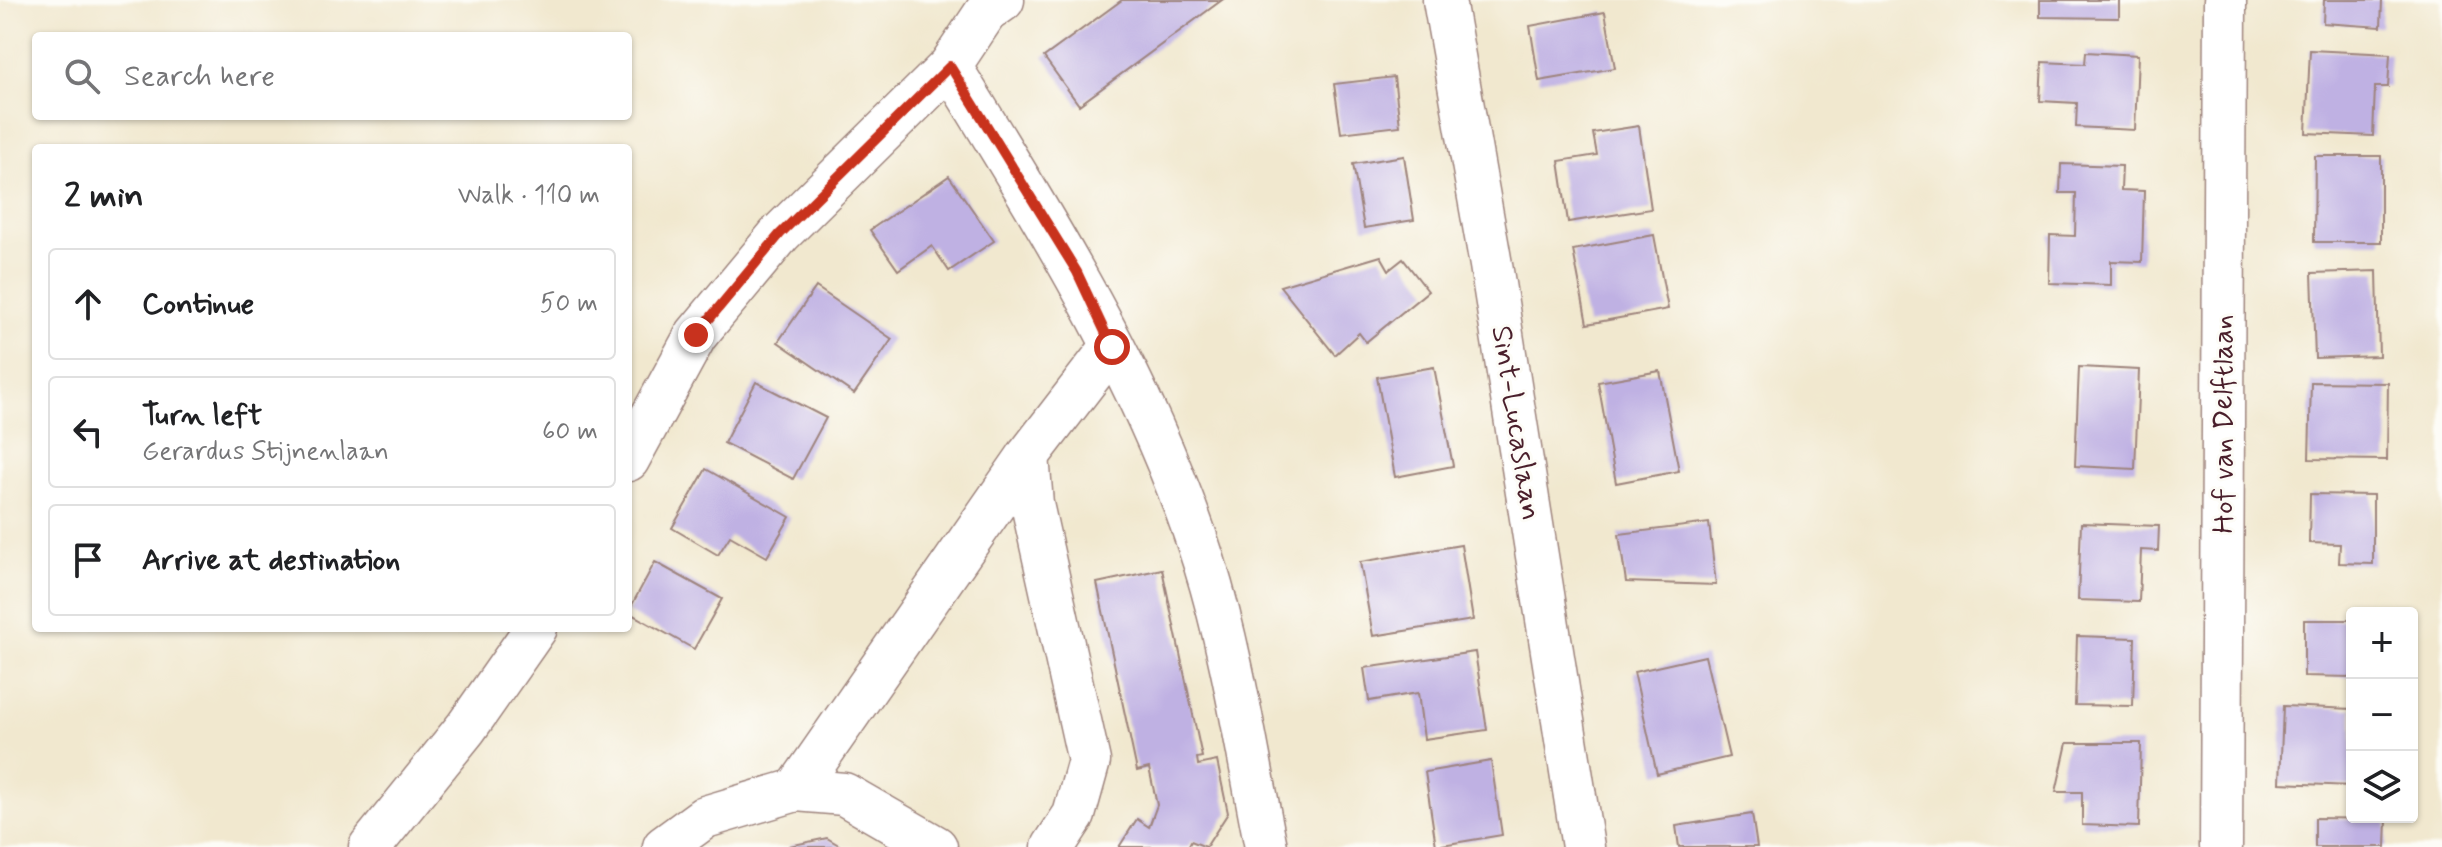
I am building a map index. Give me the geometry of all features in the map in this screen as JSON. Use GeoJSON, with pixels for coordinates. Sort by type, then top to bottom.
{"type":"FeatureCollection","features":[{"type":"Feature","properties":{"kind":"street"},"geometry":{"type":"LineString","coordinates":[[632,453],[696,335],[780,234],[950,66],[986,12],[1003,0]]}},
{"type":"Feature","properties":{"kind":"street","name":"Sint-Lucaslaan"},"geometry":{"type":"LineString","coordinates":[[1444,0],[1494,281],[1583,847]]}},
{"type":"Feature","properties":{"kind":"street","name":"Hof van Delftlaan"},"geometry":{"type":"LineString","coordinates":[[2221,847],[2225,0]]}},
{"type":"Feature","properties":{"kind":"street"},"geometry":{"type":"LineString","coordinates":[[950,66],[1077,272],[1173,475],[1223,629],[1266,847]]}},
{"type":"Feature","properties":{"kind":"street"},"geometry":{"type":"LineString","coordinates":[[796,790],[1028,456],[1112,347]]}},
{"type":"Feature","properties":{"kind":"street"},"geometry":{"type":"LineString","coordinates":[[1028,456],[1032,504],[1089,761],[1074,815],[1053,847]]}},
{"type":"Feature","properties":{"kind":"street"},"geometry":{"type":"LineString","coordinates":[[370,847],[395,820],[483,706],[533,632]]}},
{"type":"Feature","properties":{"kind":"street"},"geometry":{"type":"LineString","coordinates":[[664,847],[705,817],[796,790],[844,794],[936,847]]}},
{"type":"Feature","properties":{"kind":"building"},"geometry":{"type":"Polygon","coordinates":[[[1122,0],[1222,0],[1079,105],[1044,57],[1122,0]]]}},
{"type":"Feature","properties":{"kind":"building"},"geometry":{"type":"Polygon","coordinates":[[[2040,0],[2119,0],[2119,18],[2040,17],[2040,0]]]}},
{"type":"Feature","properties":{"kind":"building"},"geometry":{"type":"Polygon","coordinates":[[[2324,0],[2382,0],[2381,27],[2323,23],[2324,0]]]}},
{"type":"Feature","properties":{"kind":"building"},"geometry":{"type":"Polygon","coordinates":[[[1605,12],[1615,68],[1539,81],[1530,26],[1605,12]]]}},
{"type":"Feature","properties":{"kind":"building"},"geometry":{"type":"Polygon","coordinates":[[[2310,50],[2390,54],[2388,87],[2375,87],[2373,136],[2306,133],[2310,50]]]}},
{"type":"Feature","properties":{"kind":"building"},"geometry":{"type":"Polygon","coordinates":[[[2086,52],[2138,55],[2135,130],[2076,127],[2077,103],[2040,101],[2042,62],[2085,64],[2086,52]]]}},
{"type":"Feature","properties":{"kind":"building"},"geometry":{"type":"Polygon","coordinates":[[[1394,77],[1400,126],[1341,133],[1334,84],[1394,77]]]}},
{"type":"Feature","properties":{"kind":"building"},"geometry":{"type":"Polygon","coordinates":[[[1639,126],[1651,209],[1568,222],[1559,161],[1597,155],[1593,133],[1639,126]]]}},
{"type":"Feature","properties":{"kind":"building"},"geometry":{"type":"Polygon","coordinates":[[[1404,156],[1414,220],[1364,228],[1353,164],[1404,156]]]}},
{"type":"Feature","properties":{"kind":"building"},"geometry":{"type":"Polygon","coordinates":[[[2315,156],[2381,156],[2381,242],[2314,242],[2315,156]]]}},
{"type":"Feature","properties":{"kind":"building"},"geometry":{"type":"Polygon","coordinates":[[[2061,164],[2122,166],[2121,190],[2144,191],[2142,262],[2111,261],[2111,285],[2049,283],[2050,235],[2075,236],[2076,193],[2060,193],[2061,164]]]}},
{"type":"Feature","properties":{"kind":"building"},"geometry":{"type":"Polygon","coordinates":[[[949,176],[994,241],[949,271],[932,246],[898,270],[870,230],[949,176]]]}},
{"type":"Feature","properties":{"kind":"building"},"geometry":{"type":"Polygon","coordinates":[[[1654,235],[1668,309],[1587,324],[1573,250],[1654,235]]]}},
{"type":"Feature","properties":{"kind":"building"},"geometry":{"type":"Polygon","coordinates":[[[1381,256],[1389,270],[1403,259],[1428,291],[1366,342],[1359,333],[1335,355],[1280,286],[1381,256]]]}},
{"type":"Feature","properties":{"kind":"building"},"geometry":{"type":"Polygon","coordinates":[[[2377,271],[2379,356],[2315,358],[2312,273],[2377,271]]]}},
{"type":"Feature","properties":{"kind":"building"},"geometry":{"type":"Polygon","coordinates":[[[816,287],[892,339],[854,394],[778,342],[816,287]]]}},
{"type":"Feature","properties":{"kind":"building"},"geometry":{"type":"Polygon","coordinates":[[[1434,367],[1453,466],[1395,477],[1377,377],[1434,367]]]}},
{"type":"Feature","properties":{"kind":"building"},"geometry":{"type":"Polygon","coordinates":[[[2079,367],[2139,370],[2135,469],[2075,466],[2079,367]]]}},
{"type":"Feature","properties":{"kind":"building"},"geometry":{"type":"Polygon","coordinates":[[[1660,371],[1679,471],[1616,483],[1598,382],[1660,371]]]}},
{"type":"Feature","properties":{"kind":"building"},"geometry":{"type":"Polygon","coordinates":[[[756,382],[826,418],[793,479],[724,443],[756,382]]]}},
{"type":"Feature","properties":{"kind":"building"},"geometry":{"type":"Polygon","coordinates":[[[2311,382],[2388,383],[2387,460],[2309,459],[2311,382]]]}},
{"type":"Feature","properties":{"kind":"building"},"geometry":{"type":"Polygon","coordinates":[[[706,469],[790,517],[767,557],[730,536],[718,555],[672,528],[706,469]]]}},
{"type":"Feature","properties":{"kind":"building"},"geometry":{"type":"Polygon","coordinates":[[[2310,494],[2373,495],[2373,564],[2339,563],[2340,544],[2309,543],[2310,494]]]}},
{"type":"Feature","properties":{"kind":"building"},"geometry":{"type":"Polygon","coordinates":[[[1709,523],[1716,585],[1626,582],[1619,534],[1709,523]]]}},
{"type":"Feature","properties":{"kind":"building"},"geometry":{"type":"Polygon","coordinates":[[[2081,523],[2159,526],[2158,551],[2141,550],[2139,602],[2078,600],[2081,523]]]}},
{"type":"Feature","properties":{"kind":"building"},"geometry":{"type":"Polygon","coordinates":[[[1461,545],[1473,620],[1373,636],[1360,562],[1461,545]]]}},
{"type":"Feature","properties":{"kind":"building"},"geometry":{"type":"Polygon","coordinates":[[[655,562],[722,599],[694,649],[632,614],[632,605],[655,562]]]}},
{"type":"Feature","properties":{"kind":"building"},"geometry":{"type":"Polygon","coordinates":[[[1162,569],[1202,757],[1197,758],[1198,765],[1217,761],[1228,813],[1206,847],[1191,841],[1188,847],[1119,847],[1137,819],[1149,827],[1157,805],[1149,768],[1137,771],[1097,583],[1162,569]]]}},
{"type":"Feature","properties":{"kind":"building"},"geometry":{"type":"Polygon","coordinates":[[[2304,620],[2346,620],[2346,677],[2304,676],[2304,620]]]}},
{"type":"Feature","properties":{"kind":"building"},"geometry":{"type":"Polygon","coordinates":[[[2077,636],[2135,638],[2133,706],[2075,705],[2077,636]]]}},
{"type":"Feature","properties":{"kind":"building"},"geometry":{"type":"Polygon","coordinates":[[[1475,652],[1487,730],[1424,739],[1418,693],[1369,701],[1364,668],[1475,652]]]}},
{"type":"Feature","properties":{"kind":"building"},"geometry":{"type":"Polygon","coordinates":[[[1705,656],[1729,757],[1657,774],[1634,672],[1705,656]]]}},
{"type":"Feature","properties":{"kind":"building"},"geometry":{"type":"Polygon","coordinates":[[[2283,706],[2346,709],[2346,786],[2280,783],[2283,706]]]}},
{"type":"Feature","properties":{"kind":"building"},"geometry":{"type":"Polygon","coordinates":[[[2067,743],[2141,743],[2139,827],[2082,825],[2082,792],[2056,792],[2067,743]]]}},
{"type":"Feature","properties":{"kind":"building"},"geometry":{"type":"Polygon","coordinates":[[[1491,761],[1502,835],[1436,846],[1425,772],[1491,761]]]}},
{"type":"Feature","properties":{"kind":"building"},"geometry":{"type":"Polygon","coordinates":[[[1752,814],[1757,847],[1679,847],[1676,826],[1752,814]]]}},
{"type":"Feature","properties":{"kind":"building"},"geometry":{"type":"Polygon","coordinates":[[[2315,818],[2346,818],[2346,823],[2387,823],[2386,847],[2315,847],[2315,818]]]}},
{"type":"Feature","properties":{"kind":"building"},"geometry":{"type":"Polygon","coordinates":[[[827,838],[842,847],[789,847],[789,846],[827,838]]]}},
{"type":"Feature","properties":{"kind":"route"},"geometry":{"type":"LineString","coordinates":[[696,335],[780,234],[950,66],[1077,272],[1112,347]]}}]}
